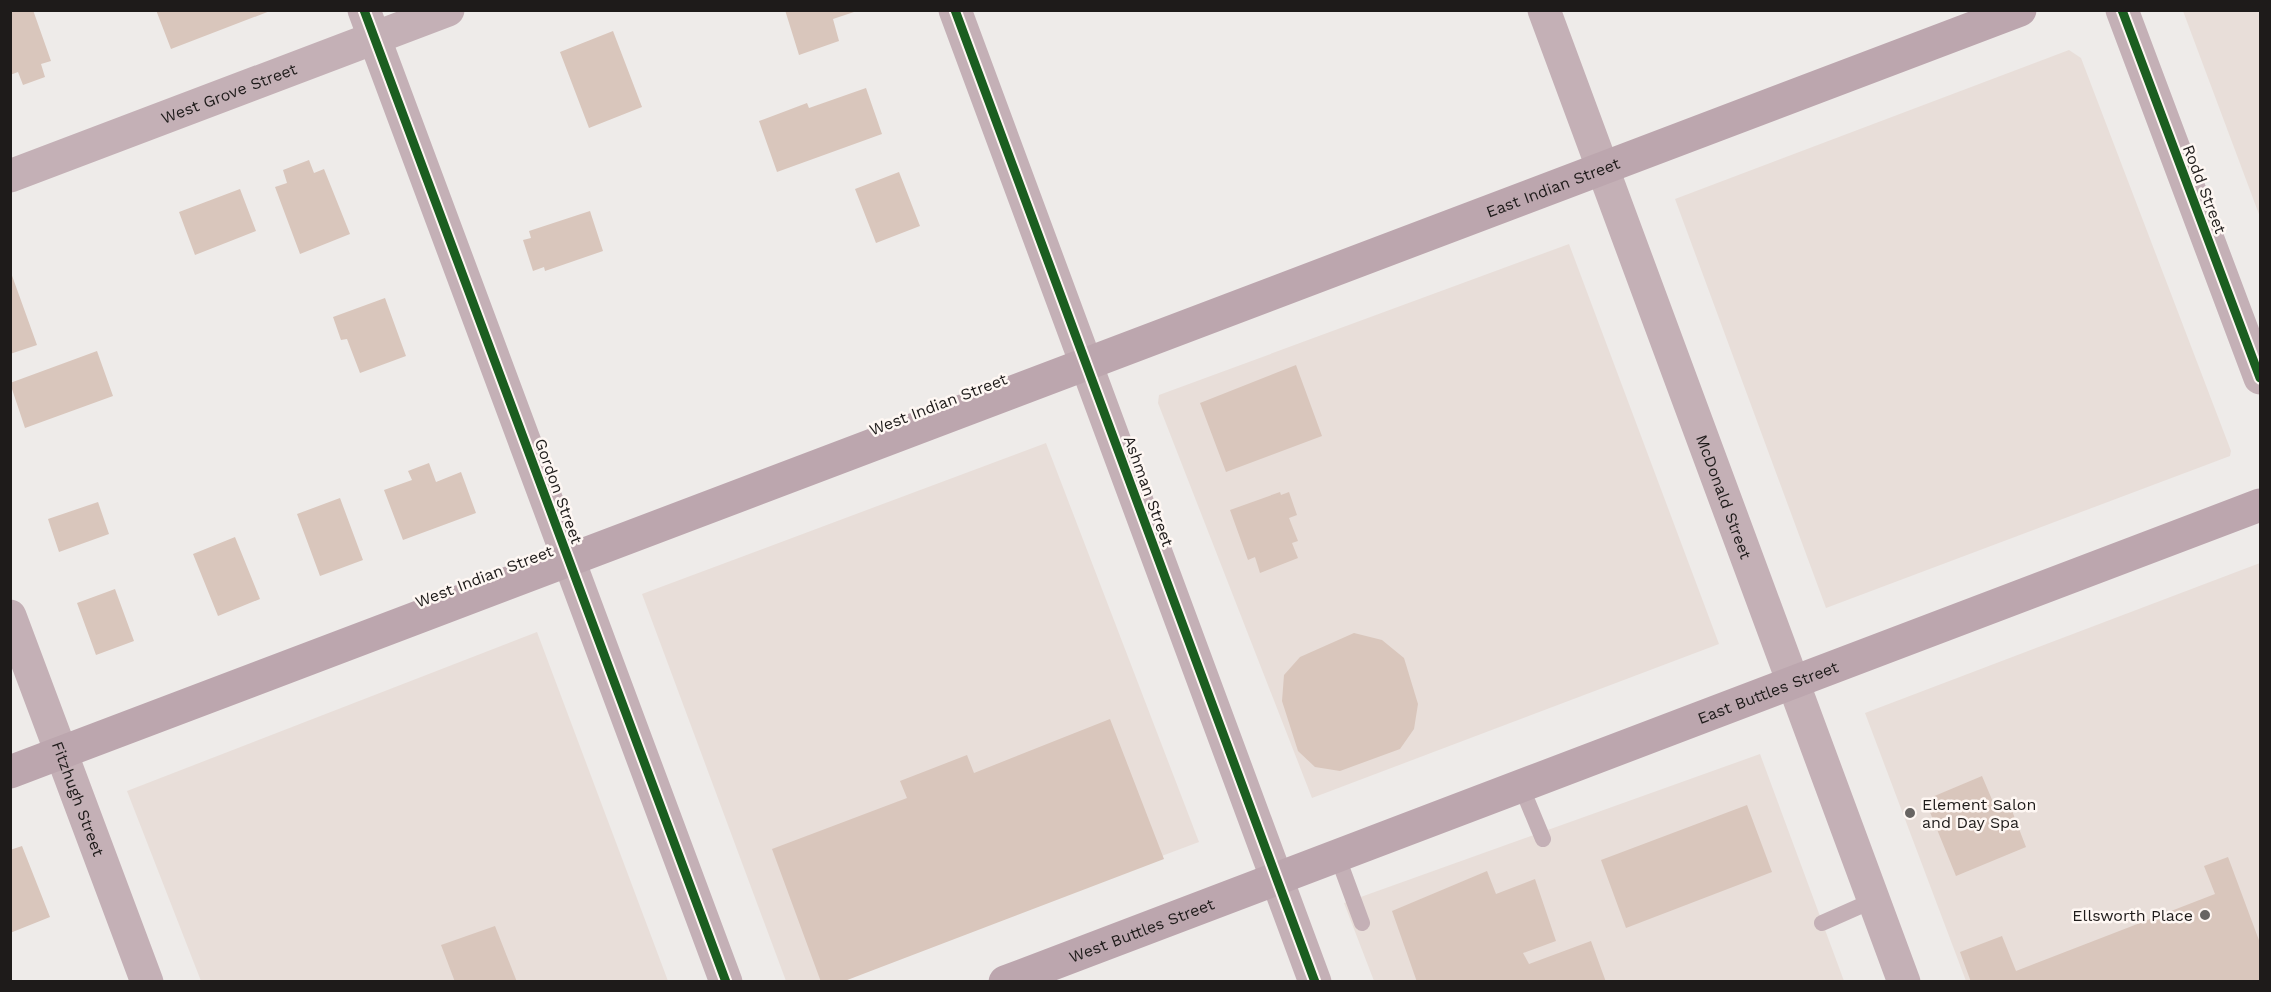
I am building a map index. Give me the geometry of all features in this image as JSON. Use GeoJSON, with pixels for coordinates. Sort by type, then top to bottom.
{"type":"FeatureCollection","features":[{"type":"Feature","properties":{"kind":"highway","name":"East Indian Street"},"geometry":{"type":"LineString","coordinates":[[1086,363],[2020,10]]}},
{"type":"Feature","properties":{"kind":"highway","name":"West Indian Street"},"geometry":{"type":"LineString","coordinates":[[10,772],[1086,363]]}},
{"type":"Feature","properties":{"kind":"highway","name":"East Buttles Street"},"geometry":{"type":"LineString","coordinates":[[1276,878],[2260,505]]}},
{"type":"Feature","properties":{"kind":"highway","name":"West Buttles Street"},"geometry":{"type":"LineString","coordinates":[[1005,981],[1276,878]]}},
{"type":"Feature","properties":{"kind":"street","name":"West Grove Street"},"geometry":{"type":"LineString","coordinates":[[10,176],[369,24],[448,10]]}},
{"type":"Feature","properties":{"kind":"street","name":"Ashman Street"},"geometry":{"type":"LineString","coordinates":[[955,10],[1315,981]]}},
{"type":"Feature","properties":{"kind":"street","name":"McDonald Street"},"geometry":{"type":"LineString","coordinates":[[1544,10],[1605,167],[1792,683],[1904,981]]}},
{"type":"Feature","properties":{"kind":"street","name":"Rodd Street"},"geometry":{"type":"LineString","coordinates":[[2122,10],[2260,378]]}},
{"type":"Feature","properties":{"kind":"street","name":"Gordon Street"},"geometry":{"type":"LineString","coordinates":[[369,24],[726,981]]}},
{"type":"Feature","properties":{"kind":"street","name":"Fitzhugh Street"},"geometry":{"type":"LineString","coordinates":[[10,616],[147,981]]}},
{"type":"Feature","properties":{"kind":"lane"},"geometry":{"type":"LineString","coordinates":[[1521,786],[1543,838]]}},
{"type":"Feature","properties":{"kind":"lane"},"geometry":{"type":"LineString","coordinates":[[1337,855],[1362,923]]}},
{"type":"Feature","properties":{"kind":"lane"},"geometry":{"type":"LineString","coordinates":[[1822,923],[1874,900]]}},
{"type":"Feature","properties":{"kind":"shaded area"},"geometry":{"type":"Polygon","coordinates":[[[2183,11],[2260,11],[2260,217],[2183,11]]]}},
{"type":"Feature","properties":{"kind":"shaded area"},"geometry":{"type":"Polygon","coordinates":[[[2069,50],[2081,58],[2231,451],[2230,456],[1826,608],[1675,199],[2069,50]]]}},
{"type":"Feature","properties":{"kind":"shaded area"},"geometry":{"type":"Polygon","coordinates":[[[1569,244],[1719,644],[1312,798],[1158,403],[1159,395],[1569,244]]]}},
{"type":"Feature","properties":{"kind":"shaded area"},"geometry":{"type":"Polygon","coordinates":[[[1046,443],[1199,842],[829,981],[786,981],[642,594],[1046,443]]]}},
{"type":"Feature","properties":{"kind":"shaded area"},"geometry":{"type":"Polygon","coordinates":[[[2260,563],[2260,981],[1966,981],[1865,713],[2260,563]]]}},
{"type":"Feature","properties":{"kind":"shaded area"},"geometry":{"type":"Polygon","coordinates":[[[537,632],[668,981],[201,981],[127,791],[537,632]]]}},
{"type":"Feature","properties":{"kind":"shaded area"},"geometry":{"type":"Polygon","coordinates":[[[1760,754],[1844,981],[1374,981],[1344,903],[1760,754]]]}},
{"type":"Feature","properties":{"kind":"building"},"geometry":{"type":"Polygon","coordinates":[[[10,10],[33,10],[51,61],[41,64],[45,77],[23,85],[18,72],[10,75],[10,10]]]}},
{"type":"Feature","properties":{"kind":"building"},"geometry":{"type":"Polygon","coordinates":[[[156,10],[270,10],[270,11],[171,49],[156,10]]]}},
{"type":"Feature","properties":{"kind":"building"},"geometry":{"type":"Polygon","coordinates":[[[785,10],[854,10],[854,12],[833,19],[839,41],[799,55],[785,10]]]}},
{"type":"Feature","properties":{"kind":"building"},"geometry":{"type":"Polygon","coordinates":[[[613,31],[642,107],[589,128],[560,52],[613,31]]]}},
{"type":"Feature","properties":{"kind":"building"},"geometry":{"type":"Polygon","coordinates":[[[866,88],[882,134],[777,172],[759,121],[807,103],[809,108],[866,88]]]}},
{"type":"Feature","properties":{"kind":"building"},"geometry":{"type":"Polygon","coordinates":[[[309,160],[314,173],[324,169],[350,234],[300,254],[275,187],[287,183],[283,170],[309,160]]]}},
{"type":"Feature","properties":{"kind":"building"},"geometry":{"type":"Polygon","coordinates":[[[899,172],[920,226],[876,243],[855,189],[899,172]]]}},
{"type":"Feature","properties":{"kind":"building"},"geometry":{"type":"Polygon","coordinates":[[[240,189],[256,231],[195,255],[179,212],[240,189]]]}},
{"type":"Feature","properties":{"kind":"building"},"geometry":{"type":"Polygon","coordinates":[[[590,211],[603,251],[545,271],[544,267],[533,271],[523,240],[531,238],[529,231],[590,211]]]}},
{"type":"Feature","properties":{"kind":"building"},"geometry":{"type":"Polygon","coordinates":[[[10,270],[37,345],[10,354],[10,270]]]}},
{"type":"Feature","properties":{"kind":"building"},"geometry":{"type":"Polygon","coordinates":[[[385,298],[406,356],[360,373],[347,339],[341,340],[333,317],[385,298]]]}},
{"type":"Feature","properties":{"kind":"building"},"geometry":{"type":"Polygon","coordinates":[[[97,351],[113,396],[25,428],[10,383],[97,351]]]}},
{"type":"Feature","properties":{"kind":"building"},"geometry":{"type":"Polygon","coordinates":[[[1296,365],[1322,436],[1226,472],[1200,403],[1296,365]]]}},
{"type":"Feature","properties":{"kind":"building"},"geometry":{"type":"Polygon","coordinates":[[[429,463],[436,482],[461,472],[476,513],[403,540],[384,490],[412,480],[408,471],[429,463]]]}},
{"type":"Feature","properties":{"kind":"building"},"geometry":{"type":"Polygon","coordinates":[[[1280,492],[1281,495],[1289,492],[1297,515],[1289,518],[1298,541],[1292,543],[1298,558],[1260,573],[1255,557],[1248,560],[1230,510],[1280,492]]]}},
{"type":"Feature","properties":{"kind":"building"},"geometry":{"type":"Polygon","coordinates":[[[340,498],[363,560],[320,576],[297,514],[340,498]]]}},
{"type":"Feature","properties":{"kind":"building"},"geometry":{"type":"Polygon","coordinates":[[[98,502],[109,534],[59,552],[48,519],[98,502]]]}},
{"type":"Feature","properties":{"kind":"building"},"geometry":{"type":"Polygon","coordinates":[[[235,537],[260,599],[218,616],[193,554],[235,537]]]}},
{"type":"Feature","properties":{"kind":"building"},"geometry":{"type":"Polygon","coordinates":[[[115,589],[134,641],[96,655],[77,603],[115,589]]]}},
{"type":"Feature","properties":{"kind":"building"},"geometry":{"type":"Polygon","coordinates":[[[1354,633],[1382,640],[1404,658],[1418,704],[1414,729],[1400,749],[1340,771],[1315,767],[1298,751],[1282,701],[1284,675],[1300,657],[1354,633]]]}},
{"type":"Feature","properties":{"kind":"building"},"geometry":{"type":"Polygon","coordinates":[[[1110,719],[1164,859],[842,982],[821,982],[772,849],[907,798],[900,781],[967,755],[974,773],[1110,719]]]}},
{"type":"Feature","properties":{"kind":"building"},"geometry":{"type":"Polygon","coordinates":[[[1982,776],[1996,809],[2009,803],[2026,847],[1956,876],[1925,800],[1982,776]]]}},
{"type":"Feature","properties":{"kind":"building"},"geometry":{"type":"Polygon","coordinates":[[[1747,805],[1772,872],[1626,928],[1601,860],[1747,805]]]}},
{"type":"Feature","properties":{"kind":"building"},"geometry":{"type":"Polygon","coordinates":[[[22,846],[50,917],[10,933],[10,850],[22,846]]]}},
{"type":"Feature","properties":{"kind":"building","name":"Ellsworth Place"},"geometry":{"type":"Polygon","coordinates":[[[2228,857],[2260,943],[2260,982],[1971,982],[1960,952],[2002,936],[2016,971],[2215,894],[2204,866],[2228,857]]]}},
{"type":"Feature","properties":{"kind":"building"},"geometry":{"type":"Polygon","coordinates":[[[1487,871],[1496,894],[1535,879],[1556,941],[1523,953],[1529,964],[1591,941],[1606,982],[1417,982],[1392,911],[1487,871]]]}},
{"type":"Feature","properties":{"kind":"building"},"geometry":{"type":"Polygon","coordinates":[[[495,926],[517,982],[455,982],[441,945],[495,926]]]}},
{"type":"Feature","properties":{"kind":"cycle path"},"geometry":{"type":"LineString","coordinates":[[364,10],[726,982]]}},
{"type":"Feature","properties":{"kind":"cycle path"},"geometry":{"type":"LineString","coordinates":[[955,10],[1315,982]]}},
{"type":"Feature","properties":{"kind":"cycle path"},"geometry":{"type":"LineString","coordinates":[[2122,10],[2260,378]]}},
{"type":"Feature","properties":{"kind":"place","name":"Element Salon and Day Spa"},"geometry":{"type":"Point","coordinates":[1910,813]}},
{"type":"Feature","properties":{"kind":"place","name":"Ellsworth Place"},"geometry":{"type":"Point","coordinates":[2205,915]}}]}
